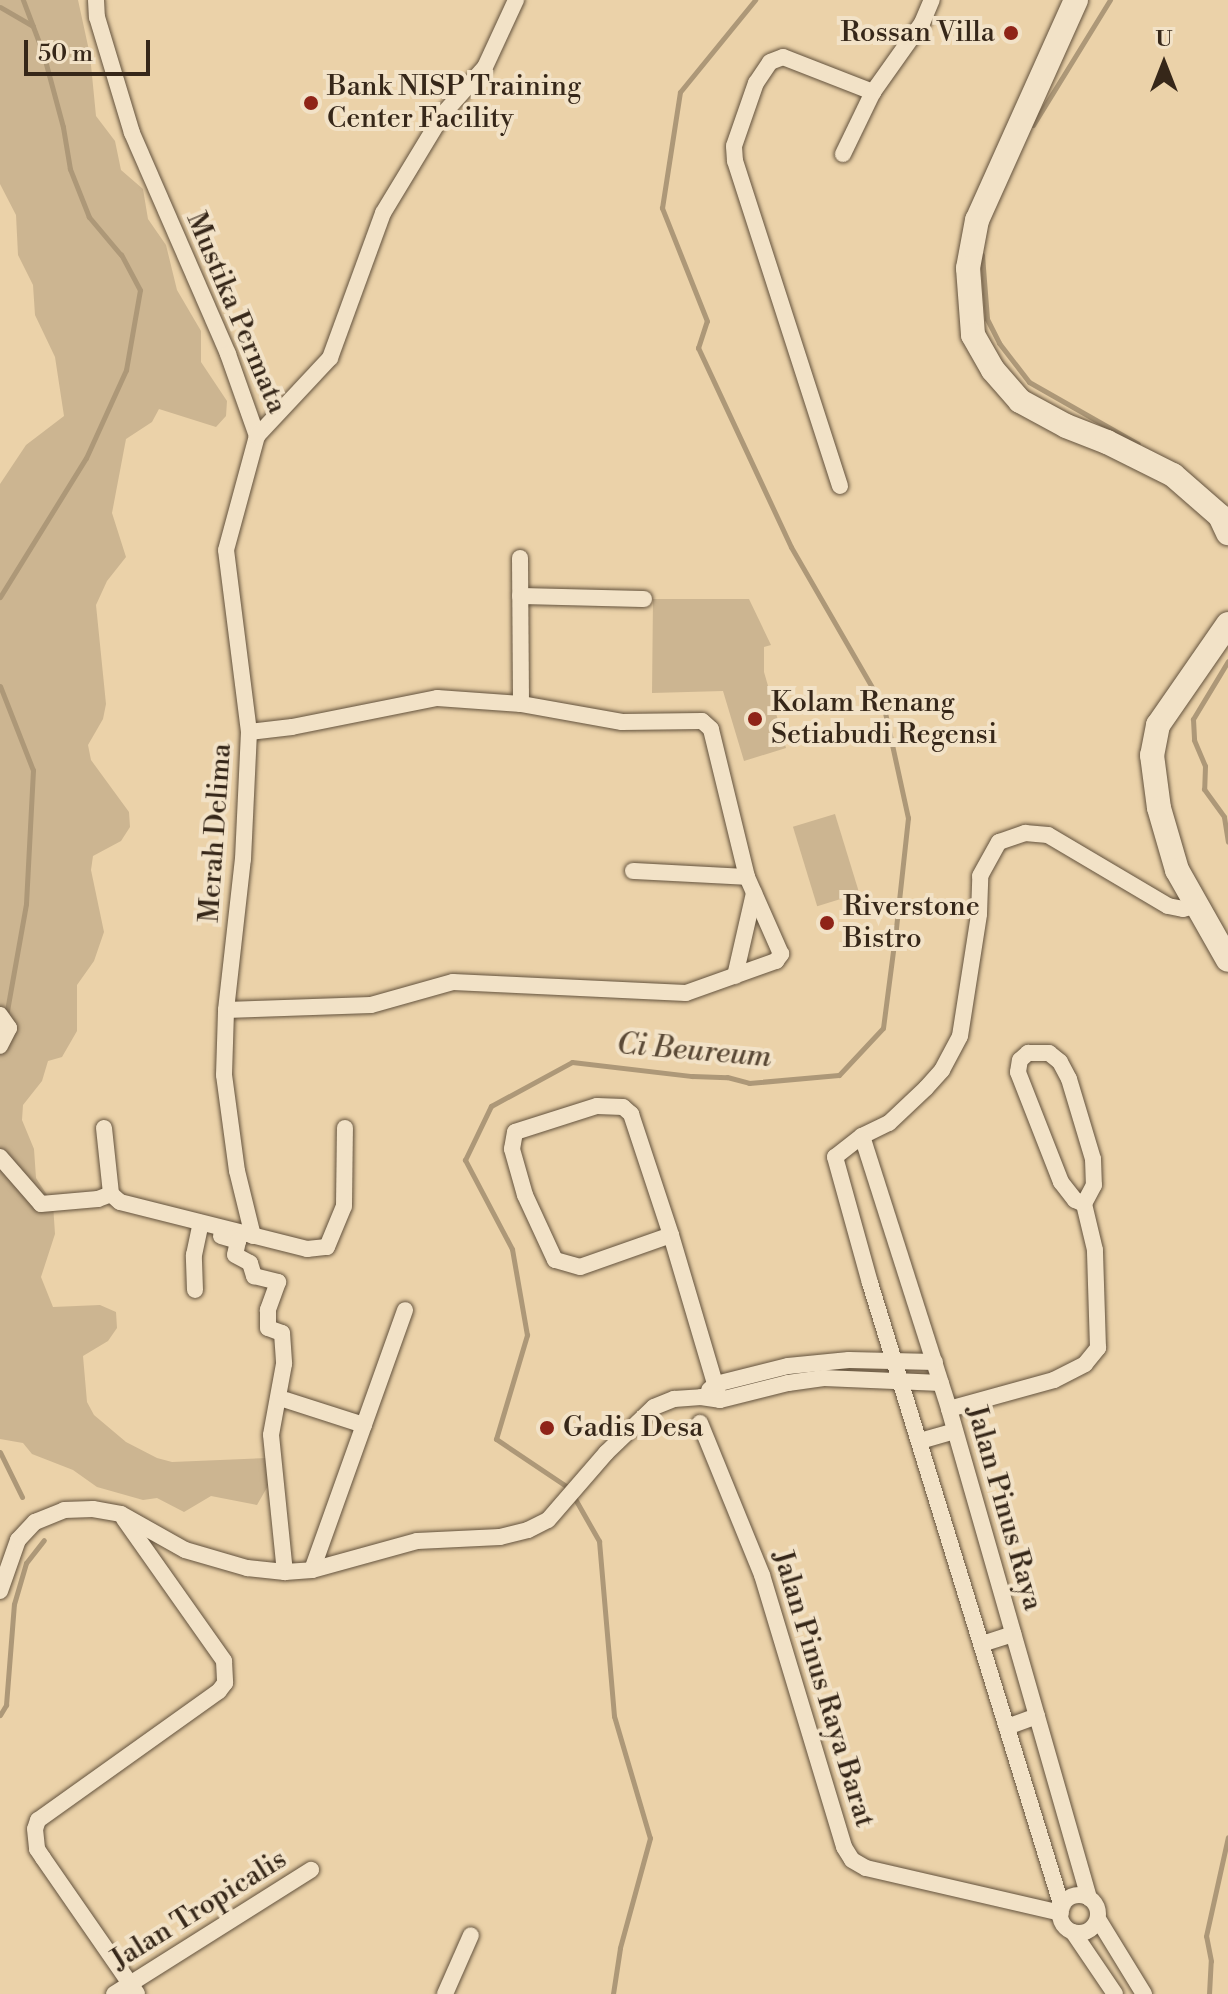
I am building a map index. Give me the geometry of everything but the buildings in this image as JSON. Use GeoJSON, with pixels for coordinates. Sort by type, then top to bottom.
{"type":"FeatureCollection","features":[{"type":"Feature","properties":{"kind":"main road"},"geometry":{"type":"LineString","coordinates":[[1076,0],[977,220],[968,268],[973,335],[993,370],[1020,401],[1066,426],[1107,442],[1173,475],[1220,516],[1228,533]]}},
{"type":"Feature","properties":{"kind":"main road"},"geometry":{"type":"LineString","coordinates":[[1228,624],[1158,725],[1152,755],[1159,808],[1177,870],[1228,960]]}},
{"type":"Feature","properties":{"kind":"street","name":"Mustika Permata"},"geometry":{"type":"LineString","coordinates":[[96,0],[97,17],[132,133],[228,354],[257,436],[330,358],[383,213],[443,114],[485,67],[516,0]]}},
{"type":"Feature","properties":{"kind":"street"},"geometry":{"type":"LineString","coordinates":[[843,154],[873,92],[922,23],[932,0]]}},
{"type":"Feature","properties":{"kind":"street"},"geometry":{"type":"LineString","coordinates":[[840,486],[735,161],[734,146],[756,83],[770,62],[776,59],[783,57],[873,92]]}},
{"type":"Feature","properties":{"kind":"street","name":"Merah Delima"},"geometry":{"type":"LineString","coordinates":[[253,1236],[226,1109],[226,1010],[243,859],[249,732],[232,620],[226,550],[257,436]]}},
{"type":"Feature","properties":{"kind":"street"},"geometry":{"type":"LineString","coordinates":[[520,558],[521,704]]}},
{"type":"Feature","properties":{"kind":"street"},"geometry":{"type":"LineString","coordinates":[[520,596],[644,599]]}},
{"type":"Feature","properties":{"kind":"street"},"geometry":{"type":"LineString","coordinates":[[226,1010],[371,1005],[453,982],[686,993],[776,961],[781,956],[751,885],[707,723],[687,720],[622,722],[521,704],[437,698],[292,727],[249,732]]}},
{"type":"Feature","properties":{"kind":"street"},"geometry":{"type":"LineString","coordinates":[[1115,1994],[1073,1932],[1063,1924],[1007,1727],[836,1164],[841,1150],[889,1123],[926,1088],[942,1070],[960,1036],[979,914],[980,876],[999,842],[1025,833],[1048,835],[1168,906],[1183,909],[1195,906]]}},
{"type":"Feature","properties":{"kind":"street"},"geometry":{"type":"LineString","coordinates":[[633,871],[751,885]]}},
{"type":"Feature","properties":{"kind":"street"},"geometry":{"type":"LineString","coordinates":[[735,976],[751,885]]}},
{"type":"Feature","properties":{"kind":"street"},"geometry":{"type":"LineString","coordinates":[[0,1046],[4,1022]]}},
{"type":"Feature","properties":{"kind":"street"},"geometry":{"type":"LineString","coordinates":[[949,1409],[1054,1380],[1095,1355],[1095,1250],[1084,1204],[1094,1185],[1093,1159],[1069,1079],[1060,1062],[1049,1053],[1028,1053],[1020,1060],[1018,1072],[1061,1182],[1075,1200],[1084,1204]]}},
{"type":"Feature","properties":{"kind":"street"},"geometry":{"type":"LineString","coordinates":[[671,1235],[580,1267],[555,1260],[525,1195],[512,1149],[515,1132],[597,1106],[623,1107],[631,1114],[671,1235],[718,1392]]}},
{"type":"Feature","properties":{"kind":"street"},"geometry":{"type":"LineString","coordinates":[[104,1128],[111,1194],[120,1202],[238,1241],[235,1255],[250,1263],[254,1276],[278,1282],[268,1310],[268,1328],[282,1333],[284,1364],[271,1435],[285,1572]]}},
{"type":"Feature","properties":{"kind":"street"},"geometry":{"type":"LineString","coordinates":[[200,1227],[307,1249],[327,1247],[344,1206],[345,1128]]}},
{"type":"Feature","properties":{"kind":"street","name":"Jalan Pinus Raya"},"geometry":{"type":"LineString","coordinates":[[862,1136],[935,1362],[1089,1898],[1097,1907],[1098,1919],[1144,1994]]}},
{"type":"Feature","properties":{"kind":"street"},"geometry":{"type":"LineString","coordinates":[[0,1157],[41,1204],[98,1199],[111,1194]]}},
{"type":"Feature","properties":{"kind":"street"},"geometry":{"type":"LineString","coordinates":[[195,1290],[194,1255],[200,1227]]}},
{"type":"Feature","properties":{"kind":"street"},"geometry":{"type":"LineString","coordinates":[[312,1570],[405,1310]]}},
{"type":"Feature","properties":{"kind":"street"},"geometry":{"type":"LineString","coordinates":[[0,1591],[18,1540],[35,1522],[64,1510],[93,1509],[121,1514],[206,1558],[247,1568],[285,1572],[312,1570],[417,1541],[500,1537],[548,1520],[606,1453],[654,1407],[674,1399],[718,1392],[788,1366],[849,1360],[935,1362]]}},
{"type":"Feature","properties":{"kind":"street"},"geometry":{"type":"LineString","coordinates":[[718,1392],[824,1378],[941,1383]]}},
{"type":"Feature","properties":{"kind":"street"},"geometry":{"type":"LineString","coordinates":[[286,1400],[364,1425]]}},
{"type":"Feature","properties":{"kind":"street","name":"Jalan Pinus Raya Barat"},"geometry":{"type":"LineString","coordinates":[[700,1423],[762,1575],[844,1847],[852,1860],[866,1868],[1061,1910]]}},
{"type":"Feature","properties":{"kind":"street"},"geometry":{"type":"LineString","coordinates":[[920,1441],[955,1431]]}},
{"type":"Feature","properties":{"kind":"street"},"geometry":{"type":"LineString","coordinates":[[121,1514],[224,1661],[226,1671],[219,1691],[36,1824],[37,1849],[133,1988]]}},
{"type":"Feature","properties":{"kind":"street"},"geometry":{"type":"LineString","coordinates":[[982,1644],[1013,1634]]}},
{"type":"Feature","properties":{"kind":"street"},"geometry":{"type":"LineString","coordinates":[[1007,1727],[1037,1716]]}},
{"type":"Feature","properties":{"kind":"street","name":"Jalan Tropicalis"},"geometry":{"type":"LineString","coordinates":[[114,1994],[133,1988],[311,1870]]}},
{"type":"Feature","properties":{"kind":"street"},"geometry":{"type":"LineString","coordinates":[[1061,1910],[1070,1897],[1089,1898]]}},
{"type":"Feature","properties":{"kind":"street"},"geometry":{"type":"LineString","coordinates":[[1073,1932],[1088,1931],[1098,1919]]}},
{"type":"Feature","properties":{"kind":"street"},"geometry":{"type":"LineString","coordinates":[[445,1994],[471,1935]]}},
{"type":"Feature","properties":{"kind":"shaded area"},"geometry":{"type":"Polygon","coordinates":[[[0,0],[78,0],[90,55],[96,116],[115,141],[121,170],[143,189],[148,219],[166,245],[177,290],[201,331],[201,362],[227,401],[226,416],[216,427],[159,409],[152,422],[126,439],[112,513],[126,557],[107,581],[96,605],[106,704],[103,719],[88,745],[91,760],[129,812],[130,827],[121,841],[93,856],[91,870],[104,932],[94,961],[77,985],[77,1031],[62,1057],[48,1061],[42,1081],[23,1105],[22,1120],[34,1149],[36,1178],[53,1204],[55,1234],[41,1277],[53,1307],[100,1305],[116,1312],[117,1328],[108,1341],[83,1356],[87,1402],[94,1415],[126,1442],[172,1462],[267,1458],[277,1470],[257,1505],[211,1496],[184,1512],[157,1498],[143,1500],[97,1487],[73,1470],[32,1454],[23,1443],[0,1439],[0,484],[26,445],[64,416],[55,357],[35,315],[33,285],[18,255],[16,215],[0,184],[0,0]]]}},
{"type":"Feature","properties":{"kind":"shaded area"},"geometry":{"type":"Polygon","coordinates":[[[653,599],[749,599],[771,645],[764,647],[764,672],[786,748],[744,761],[723,691],[652,693],[653,599]]]}},
{"type":"Feature","properties":{"kind":"shaded area"},"geometry":{"type":"Polygon","coordinates":[[[835,814],[859,893],[817,906],[793,827],[835,814]]]}},
{"type":"Feature","properties":{"kind":"waterway"},"geometry":{"type":"LineString","coordinates":[[0,597],[86,458],[126,370],[140,290],[121,255],[89,217],[70,169],[63,127],[43,53],[23,0]]}},
{"type":"Feature","properties":{"kind":"waterway","name":"Ci Beureum"},"geometry":{"type":"LineString","coordinates":[[569,1488],[496,1439],[527,1335],[512,1249],[465,1160],[491,1106],[572,1062],[727,1077],[749,1083],[839,1075],[883,1028],[896,928],[908,818],[884,708],[791,547],[698,348],[707,321],[662,208],[680,92],[755,0]]}},
{"type":"Feature","properties":{"kind":"waterway"},"geometry":{"type":"LineString","coordinates":[[1033,125],[1110,0]]}},
{"type":"Feature","properties":{"kind":"waterway"},"geometry":{"type":"LineString","coordinates":[[0,7],[33,26]]}},
{"type":"Feature","properties":{"kind":"waterway"},"geometry":{"type":"LineString","coordinates":[[982,255],[987,319],[999,343],[1029,382],[1138,444]]}},
{"type":"Feature","properties":{"kind":"waterway"},"geometry":{"type":"LineString","coordinates":[[1228,661],[1193,719],[1194,740],[1205,766],[1204,789],[1224,817],[1228,842]]}},
{"type":"Feature","properties":{"kind":"waterway"},"geometry":{"type":"LineString","coordinates":[[0,686],[33,770],[26,904],[6,1016]]}},
{"type":"Feature","properties":{"kind":"waterway"},"geometry":{"type":"LineString","coordinates":[[0,1452],[22,1497]]}},
{"type":"Feature","properties":{"kind":"waterway","name":"Ci Beureum"},"geometry":{"type":"LineString","coordinates":[[574,1497],[599,1541],[614,1716],[650,1838],[620,1948],[613,1994]]}},
{"type":"Feature","properties":{"kind":"waterway","name":"Ci Beureum"},"geometry":{"type":"LineString","coordinates":[[0,1715],[6,1705],[14,1604],[26,1563],[44,1540]]}},
{"type":"Feature","properties":{"kind":"waterway"},"geometry":{"type":"LineString","coordinates":[[1209,1994],[1211,1961],[1206,1936],[1228,1837]]}},
{"type":"Feature","properties":{"kind":"place","name":"Rossan Villa"},"geometry":{"type":"Point","coordinates":[1011,33]}},
{"type":"Feature","properties":{"kind":"place","name":"Bank NISP Training Center Facility"},"geometry":{"type":"Point","coordinates":[311,103]}},
{"type":"Feature","properties":{"kind":"place","name":"Kolam Renang Setiabudi Regensi"},"geometry":{"type":"Point","coordinates":[755,719]}},
{"type":"Feature","properties":{"kind":"place","name":"Riverstone Bistro"},"geometry":{"type":"Point","coordinates":[827,923]}},
{"type":"Feature","properties":{"kind":"place","name":"Gadis Desa"},"geometry":{"type":"Point","coordinates":[547,1428]}}]}
